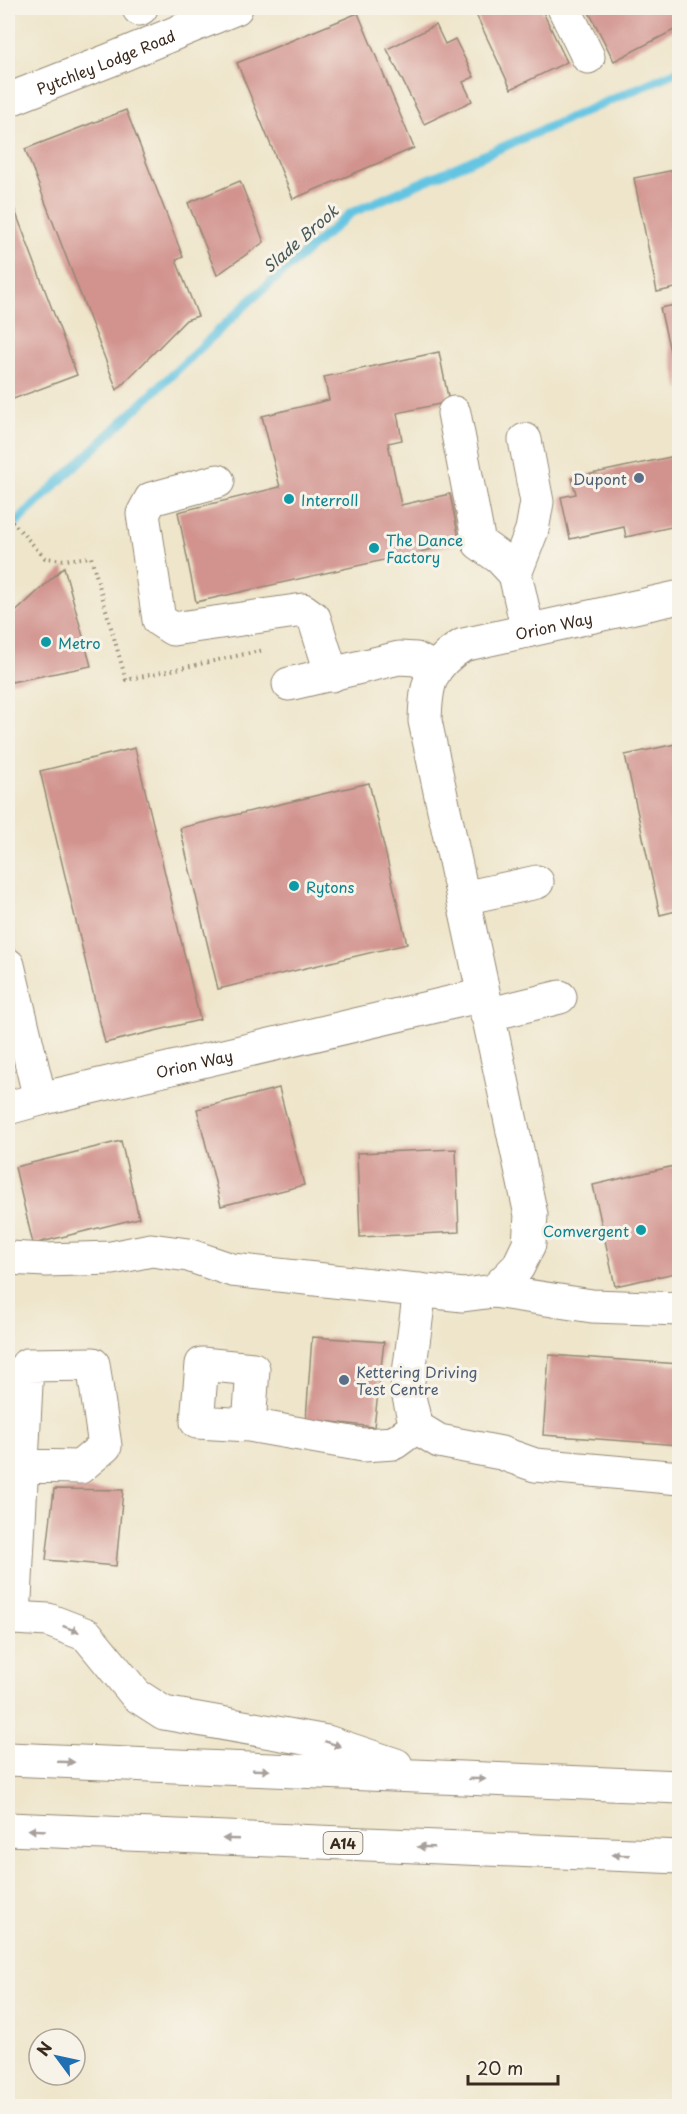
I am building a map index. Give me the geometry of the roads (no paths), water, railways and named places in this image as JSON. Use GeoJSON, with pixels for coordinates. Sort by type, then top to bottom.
{"type":"FeatureCollection","features":[{"type":"Feature","properties":{"kind":"main road","name":"Pytchley Lodge Road"},"geometry":{"type":"LineString","coordinates":[[8,100],[236,8]]}},
{"type":"Feature","properties":{"kind":"main road"},"geometry":{"type":"LineString","coordinates":[[564,8],[588,57]]}},
{"type":"Feature","properties":{"kind":"main road"},"geometry":{"type":"LineString","coordinates":[[454,414],[479,543],[500,558],[515,574],[528,631]]}},
{"type":"Feature","properties":{"kind":"main road"},"geometry":{"type":"LineString","coordinates":[[515,574],[532,530],[537,502],[525,440]]}},
{"type":"Feature","properties":{"kind":"main road"},"geometry":{"type":"LineString","coordinates":[[219,481],[151,500],[143,513],[159,620],[173,629],[303,610],[314,618],[332,675]]}},
{"type":"Feature","properties":{"kind":"main road","name":"Orion Way"},"geometry":{"type":"LineString","coordinates":[[494,1291],[518,1267],[529,1245],[531,1215],[425,721],[426,692],[435,669],[449,654],[463,645],[680,597]]}},
{"type":"Feature","properties":{"kind":"main road"},"geometry":{"type":"LineString","coordinates":[[290,684],[399,658],[416,659],[435,669]]}},
{"type":"Feature","properties":{"kind":"main road"},"geometry":{"type":"LineString","coordinates":[[462,898],[537,882]]}},
{"type":"Feature","properties":{"kind":"main road"},"geometry":{"type":"LineString","coordinates":[[8,965],[40,1099]]}},
{"type":"Feature","properties":{"kind":"main road"},"geometry":{"type":"LineString","coordinates":[[485,1005],[560,997]]}},
{"type":"Feature","properties":{"kind":"main road","name":"Orion Way"},"geometry":{"type":"LineString","coordinates":[[8,1108],[40,1099],[485,1005]]}},
{"type":"Feature","properties":{"kind":"main road"},"geometry":{"type":"LineString","coordinates":[[8,1257],[46,1260],[112,1258],[151,1250],[188,1255],[232,1270],[463,1295],[494,1291],[592,1306],[680,1309]]}},
{"type":"Feature","properties":{"kind":"main road"},"geometry":{"type":"LineString","coordinates":[[420,1290],[407,1388],[416,1426],[439,1441],[501,1453],[535,1465],[680,1478]]}},
{"type":"Feature","properties":{"kind":"main road"},"geometry":{"type":"LineString","coordinates":[[249,1425],[363,1445],[394,1443],[416,1426]]}},
{"type":"Feature","properties":{"kind":"main road"},"geometry":{"type":"LineString","coordinates":[[22,1466],[11,1618],[48,1620],[87,1635],[136,1695],[164,1713],[327,1742],[430,1778]]}},
{"type":"Feature","properties":{"kind":"main road"},"geometry":{"type":"LineString","coordinates":[[8,1759],[430,1778],[680,1786]]}},
{"type":"Feature","properties":{"kind":"main road","name":"A14"},"geometry":{"type":"LineString","coordinates":[[8,1829],[680,1857]]}},
{"type":"Feature","properties":{"kind":"waterway","name":"Slade Brook"},"geometry":{"type":"LineString","coordinates":[[8,530],[253,298],[351,213],[680,70]]}},
{"type":"Feature","properties":{"kind":"place","name":"Dupont"},"geometry":{"type":"Point","coordinates":[639,478]}},
{"type":"Feature","properties":{"kind":"place","name":"Interroll"},"geometry":{"type":"Point","coordinates":[289,499]}},
{"type":"Feature","properties":{"kind":"place","name":"The Dance Factory"},"geometry":{"type":"Point","coordinates":[374,548]}},
{"type":"Feature","properties":{"kind":"place","name":"Metro"},"geometry":{"type":"Point","coordinates":[46,642]}},
{"type":"Feature","properties":{"kind":"place","name":"Rytons"},"geometry":{"type":"Point","coordinates":[294,886]}},
{"type":"Feature","properties":{"kind":"place","name":"Comvergent"},"geometry":{"type":"Point","coordinates":[641,1230]}},
{"type":"Feature","properties":{"kind":"place","name":"Kettering Driving Test Centre"},"geometry":{"type":"Point","coordinates":[344,1380]}}]}
